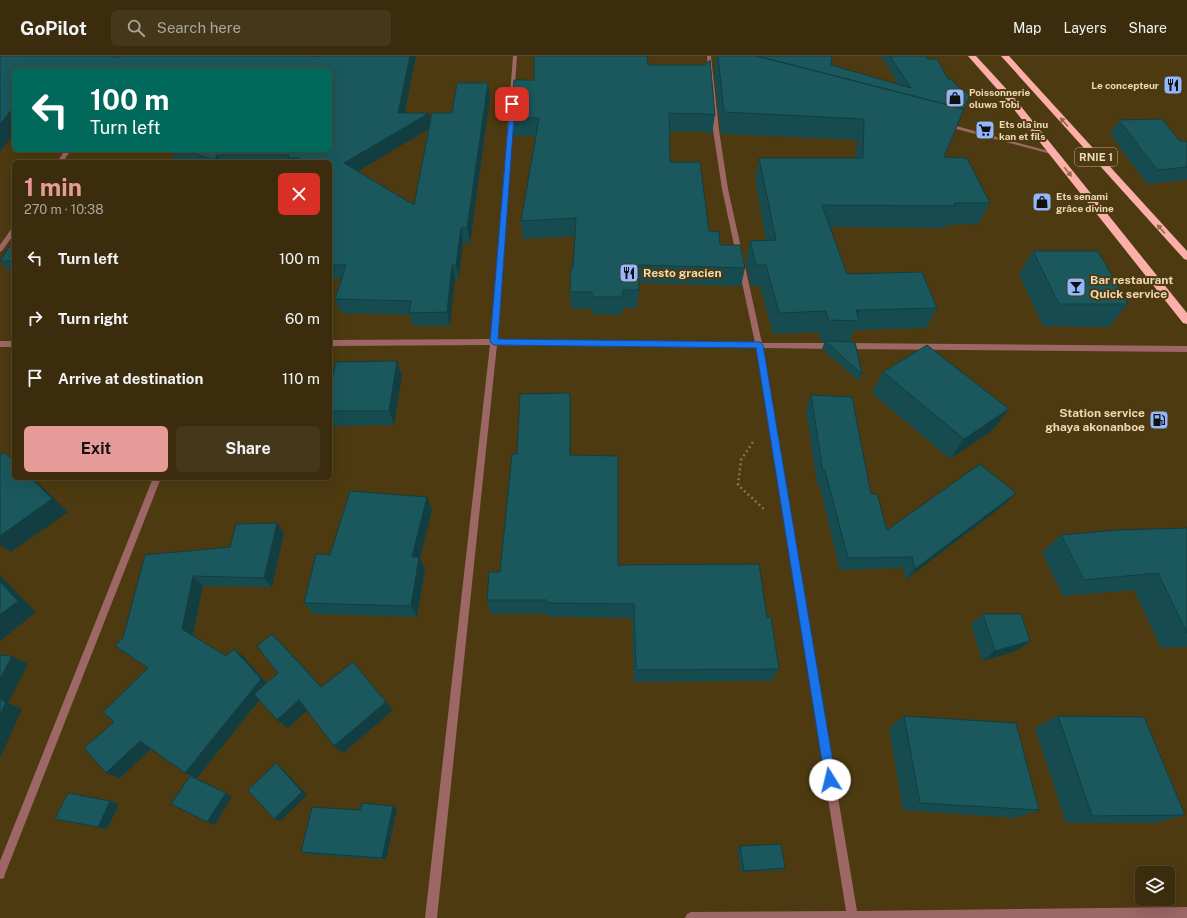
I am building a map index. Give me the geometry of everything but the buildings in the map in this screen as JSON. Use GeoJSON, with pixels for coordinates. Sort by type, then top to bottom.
{"type":"FeatureCollection","features":[{"type":"Feature","properties":{"kind":"highway","name":"RNIE 1"},"geometry":{"type":"LineString","coordinates":[[972,56],[1008,96],[1187,320]]}},
{"type":"Feature","properties":{"kind":"highway","name":"RNIE 1"},"geometry":{"type":"LineString","coordinates":[[1005,56],[1187,257]]}},
{"type":"Feature","properties":{"kind":"street"},"geometry":{"type":"LineString","coordinates":[[431,918],[494,342],[515,56]]}},
{"type":"Feature","properties":{"kind":"street"},"geometry":{"type":"LineString","coordinates":[[709,56],[716,130],[725,189],[760,345],[853,917]]}},
{"type":"Feature","properties":{"kind":"street"},"geometry":{"type":"LineString","coordinates":[[710,64],[718,65]]}},
{"type":"Feature","properties":{"kind":"street"},"geometry":{"type":"LineString","coordinates":[[939,123],[1053,154]]}},
{"type":"Feature","properties":{"kind":"street"},"geometry":{"type":"LineString","coordinates":[[0,250],[12,232]]}},
{"type":"Feature","properties":{"kind":"street"},"geometry":{"type":"LineString","coordinates":[[332,343],[494,342],[1187,349]]}},
{"type":"Feature","properties":{"kind":"street"},"geometry":{"type":"LineString","coordinates":[[0,344],[12,344]]}},
{"type":"Feature","properties":{"kind":"street"},"geometry":{"type":"LineString","coordinates":[[0,874],[157,480]]}},
{"type":"Feature","properties":{"kind":"street"},"geometry":{"type":"LineString","coordinates":[[691,918],[1187,913]]}},
{"type":"Feature","properties":{"kind":"path"},"geometry":{"type":"LineString","coordinates":[[766,511],[738,485],[741,460],[771,418]]}},
{"type":"Feature","properties":{"kind":"place","name":"Le concepteur"},"geometry":{"type":"Point","coordinates":[1173,85]}},
{"type":"Feature","properties":{"kind":"place","name":"Poissonnerie oluwa Tobi"},"geometry":{"type":"Point","coordinates":[955,98]}},
{"type":"Feature","properties":{"kind":"place","name":"Ets ola inu kan et fils"},"geometry":{"type":"Point","coordinates":[985,130]}},
{"type":"Feature","properties":{"kind":"place","name":"Ets senami grâce divine"},"geometry":{"type":"Point","coordinates":[1042,202]}},
{"type":"Feature","properties":{"kind":"place","name":"Resto gracien"},"geometry":{"type":"Point","coordinates":[629,273]}},
{"type":"Feature","properties":{"kind":"place","name":"Bar restaurant Quick service"},"geometry":{"type":"Point","coordinates":[1076,287]}},
{"type":"Feature","properties":{"kind":"place","name":"Station service ghaya akonanboe"},"geometry":{"type":"Point","coordinates":[1159,420]}},
{"type":"Feature","properties":{"kind":"route"},"geometry":{"type":"LineString","coordinates":[[512,104],[494,342],[760,345],[830,780]]}}]}
